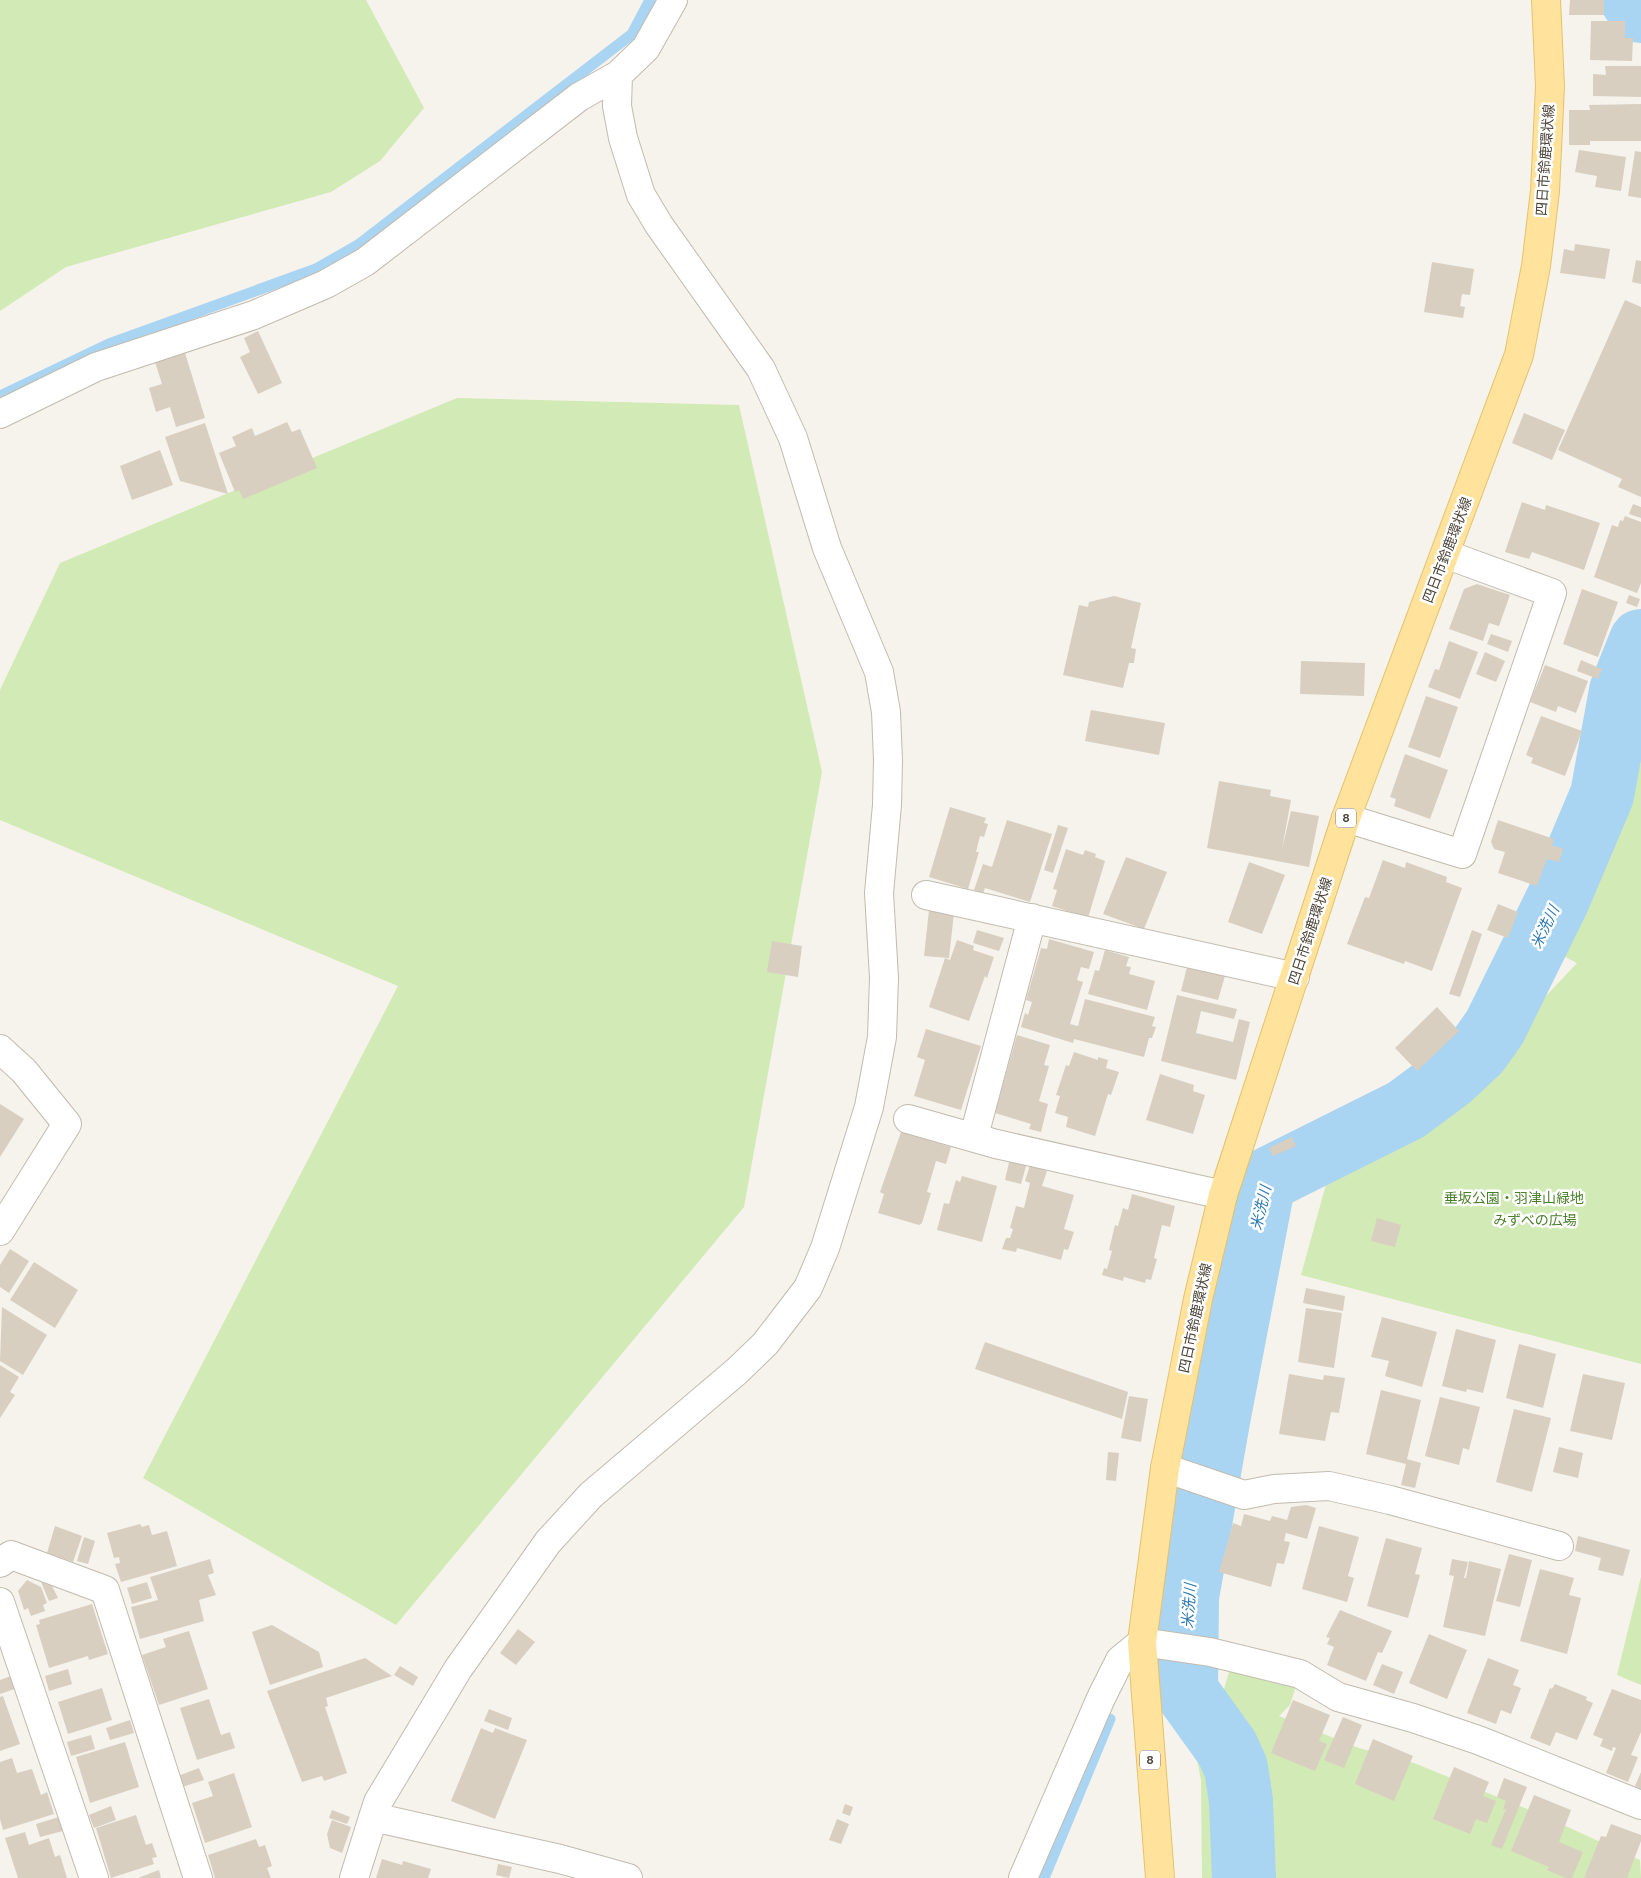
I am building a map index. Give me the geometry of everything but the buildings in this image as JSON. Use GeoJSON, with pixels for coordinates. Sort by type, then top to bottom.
{"type":"FeatureCollection","features":[{"type":"Feature","properties":{"kind":"main road","name":"四日市鈴鹿環状線"},"geometry":{"type":"LineString","coordinates":[[1160,1878],[1154,1644],[1198,1299],[1223,1194],[1346,818],[1519,355],[1536,266],[1545,191],[1550,86],[1546,0]]}},
{"type":"Feature","properties":{"kind":"street"},"geometry":{"type":"LineString","coordinates":[[0,414],[96,367],[254,315],[326,284],[365,262],[580,97],[618,75],[646,48],[673,0]]}},
{"type":"Feature","properties":{"kind":"street"},"geometry":{"type":"LineString","coordinates":[[354,1878],[378,1802],[458,1669],[548,1542],[591,1495],[737,1371],[765,1344],[808,1288],[825,1248],[869,1107],[882,1037],[884,978],[879,893],[887,805],[888,760],[886,712],[879,672],[827,548],[793,438],[761,369],[659,225],[641,195],[623,138],[617,106],[618,75]]}},
{"type":"Feature","properties":{"kind":"street"},"geometry":{"type":"LineString","coordinates":[[1346,818],[1462,854],[1552,593],[1445,554]]}},
{"type":"Feature","properties":{"kind":"street"},"geometry":{"type":"LineString","coordinates":[[926,895],[1295,977]]}},
{"type":"Feature","properties":{"kind":"street"},"geometry":{"type":"LineString","coordinates":[[974,1136],[1032,918]]}},
{"type":"Feature","properties":{"kind":"street"},"geometry":{"type":"LineString","coordinates":[[0,1049],[24,1071],[66,1124],[0,1231]]}},
{"type":"Feature","properties":{"kind":"street"},"geometry":{"type":"LineString","coordinates":[[908,1119],[974,1136],[996,1144],[1223,1194]]}},
{"type":"Feature","properties":{"kind":"street"},"geometry":{"type":"LineString","coordinates":[[1175,1471],[1244,1495],[1274,1489],[1329,1486],[1399,1502],[1559,1546]]}},
{"type":"Feature","properties":{"kind":"street"},"geometry":{"type":"LineString","coordinates":[[0,1563],[11,1555],[105,1590],[198,1878]]}},
{"type":"Feature","properties":{"kind":"street"},"geometry":{"type":"LineString","coordinates":[[0,1602],[94,1878]]}},
{"type":"Feature","properties":{"kind":"street"},"geometry":{"type":"LineString","coordinates":[[1023,1878],[1108,1683],[1120,1660],[1154,1644],[1210,1652],[1300,1674],[1338,1697],[1478,1740],[1641,1805]]}},
{"type":"Feature","properties":{"kind":"street"},"geometry":{"type":"LineString","coordinates":[[374,1817],[560,1858],[628,1878]]}},
{"type":"Feature","properties":{"kind":"green space"},"geometry":{"type":"Polygon","coordinates":[[[0,0],[366,0],[424,108],[380,161],[331,192],[66,267],[0,311],[0,0]]]}},
{"type":"Feature","properties":{"kind":"green space"},"geometry":{"type":"Polygon","coordinates":[[[457,398],[739,405],[822,772],[744,1207],[396,1625],[143,1478],[398,986],[0,820],[0,690],[60,563],[457,398]]]}},
{"type":"Feature","properties":{"kind":"green space","name":"垂坂公園・羽津山緑地"},"geometry":{"type":"Polygon","coordinates":[[[1641,738],[1641,1364],[1301,1275],[1328,1177],[1489,1057],[1577,963],[1544,946],[1641,738]]]}},
{"type":"Feature","properties":{"kind":"green space"},"geometry":{"type":"Polygon","coordinates":[[[1641,1577],[1641,1685],[1617,1675],[1641,1577]]]}},
{"type":"Feature","properties":{"kind":"green space"},"geometry":{"type":"Polygon","coordinates":[[[1231,1665],[1297,1683],[1290,1705],[1279,1716],[1359,1748],[1414,1763],[1537,1813],[1640,1860],[1641,1878],[1202,1878],[1201,1780],[1194,1745],[1170,1705],[1222,1696],[1231,1665]]]}},
{"type":"Feature","properties":{"kind":"waterway"},"geometry":{"type":"LineString","coordinates":[[0,396],[109,344],[316,269],[358,245],[632,34],[650,0]]}},
{"type":"Feature","properties":{"kind":"waterway","name":"米洗川"},"geometry":{"type":"LineString","coordinates":[[1632,0],[1641,11]]}},
{"type":"Feature","properties":{"kind":"waterway","name":"米洗川"},"geometry":{"type":"LineString","coordinates":[[1244,1878],[1241,1801],[1236,1768],[1227,1748],[1186,1691],[1187,1597],[1218,1421],[1264,1181],[1406,1110],[1449,1078],[1478,1051],[1495,1027],[1558,899],[1602,795],[1621,691],[1641,641]]}},
{"type":"Feature","properties":{"kind":"waterway"},"geometry":{"type":"LineString","coordinates":[[1044,1878],[1110,1719]]}},
{"type":"Feature","properties":{"kind":"park label","name":"みずべの広場"},"geometry":{"type":"Point","coordinates":[1535,1220]}}]}
